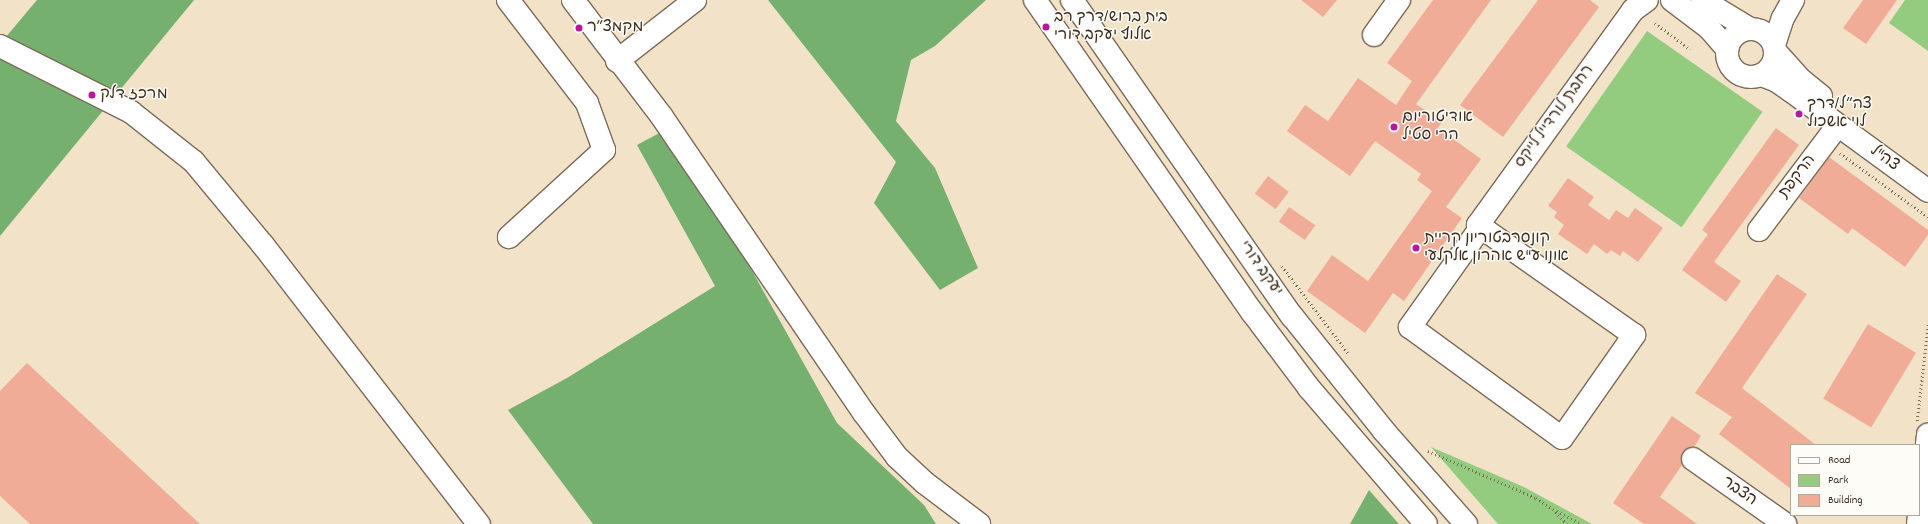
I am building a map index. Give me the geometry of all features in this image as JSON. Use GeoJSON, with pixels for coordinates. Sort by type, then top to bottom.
{"type":"FeatureCollection","features":[{"type":"Feature","properties":{"kind":"street"},"geometry":{"type":"LineString","coordinates":[[508,0],[587,103],[604,150],[509,237]]}},
{"type":"Feature","properties":{"kind":"street"},"geometry":{"type":"LineString","coordinates":[[573,0],[617,61],[662,118],[864,413],[897,457],[925,484],[979,524]]}},
{"type":"Feature","properties":{"kind":"street"},"geometry":{"type":"LineString","coordinates":[[617,61],[695,0]]}},
{"type":"Feature","properties":{"kind":"street","name":"יעקב דורי"},"geometry":{"type":"LineString","coordinates":[[1035,0],[1257,318],[1345,432],[1426,524]]}},
{"type":"Feature","properties":{"kind":"street","name":"יעקב דורי"},"geometry":{"type":"LineString","coordinates":[[1072,0],[1297,322],[1384,431],[1466,524]]}},
{"type":"Feature","properties":{"kind":"street"},"geometry":{"type":"LineString","coordinates":[[1374,35],[1399,0]]}},
{"type":"Feature","properties":{"kind":"street"},"geometry":{"type":"LineString","coordinates":[[1672,0],[1709,28],[1727,49]]}},
{"type":"Feature","properties":{"kind":"street"},"geometry":{"type":"LineString","coordinates":[[1702,0],[1753,29],[1767,35],[1774,48]]}},
{"type":"Feature","properties":{"kind":"street"},"geometry":{"type":"LineString","coordinates":[[1793,0],[1783,18],[1774,48],[1772,65],[1761,75],[1749,77],[1738,74],[1728,61],[1727,49],[1733,37],[1770,21],[1793,0]]}},
{"type":"Feature","properties":{"kind":"street","name":"רחבת לורדייל לייקס"},"geometry":{"type":"LineString","coordinates":[[1479,226],[1634,335],[1562,438],[1410,327],[1479,226],[1638,3]]}},
{"type":"Feature","properties":{"kind":"street"},"geometry":{"type":"LineString","coordinates":[[0,46],[131,112],[194,162],[263,245],[479,524]]}},
{"type":"Feature","properties":{"kind":"street","name":"צה\"ל"},"geometry":{"type":"LineString","coordinates":[[1774,48],[1787,66],[1817,93],[1928,172]]}},
{"type":"Feature","properties":{"kind":"street","name":"צה\"ל"},"geometry":{"type":"LineString","coordinates":[[1761,75],[1775,80],[1928,190]]}},
{"type":"Feature","properties":{"kind":"street","name":"הרקפת"},"geometry":{"type":"LineString","coordinates":[[1759,230],[1838,125]]}},
{"type":"Feature","properties":{"kind":"street"},"geometry":{"type":"LineString","coordinates":[[1920,476],[1922,428]]}},
{"type":"Feature","properties":{"kind":"street","name":"הצבר"},"geometry":{"type":"LineString","coordinates":[[1694,459],[1785,524]]}},
{"type":"Feature","properties":{"kind":"path"},"geometry":{"type":"LineString","coordinates":[[1655,24],[1690,49]]}},
{"type":"Feature","properties":{"kind":"path"},"geometry":{"type":"LineString","coordinates":[[1840,153],[1928,217]]}},
{"type":"Feature","properties":{"kind":"path"},"geometry":{"type":"LineString","coordinates":[[1280,264],[1353,359]]}},
{"type":"Feature","properties":{"kind":"path"},"geometry":{"type":"LineString","coordinates":[[1922,428],[1928,324]]}},
{"type":"Feature","properties":{"kind":"path"},"geometry":{"type":"LineString","coordinates":[[1428,455],[1424,449],[1536,498],[1581,524]]}},
{"type":"Feature","properties":{"kind":"path"},"geometry":{"type":"LineString","coordinates":[[1553,509],[1567,524]]}},
{"type":"Feature","properties":{"kind":"green space"},"geometry":{"type":"Polygon","coordinates":[[[37,0],[194,0],[0,236],[0,44],[37,0]]]}},
{"type":"Feature","properties":{"kind":"green space"},"geometry":{"type":"Polygon","coordinates":[[[768,0],[986,0],[935,46],[911,60],[896,121],[935,168],[978,268],[940,290],[874,203],[896,162],[768,0]]]}},
{"type":"Feature","properties":{"kind":"green space"},"geometry":{"type":"Polygon","coordinates":[[[1905,0],[1928,0],[1928,51],[1889,23],[1905,0]]]}},
{"type":"Feature","properties":{"kind":"green space"},"geometry":{"type":"Polygon","coordinates":[[[1647,31],[1763,112],[1682,227],[1566,147],[1647,31]]]}},
{"type":"Feature","properties":{"kind":"green space"},"geometry":{"type":"Polygon","coordinates":[[[665,130],[746,260],[837,423],[924,505],[936,524],[593,524],[508,410],[567,378],[715,286],[637,145],[665,130]]]}},
{"type":"Feature","properties":{"kind":"green space"},"geometry":{"type":"Polygon","coordinates":[[[1431,447],[1524,487],[1592,524],[1498,524],[1431,447]]]}},
{"type":"Feature","properties":{"kind":"green space"},"geometry":{"type":"Polygon","coordinates":[[[1369,490],[1399,524],[1350,524],[1369,490]]]}},
{"type":"Feature","properties":{"kind":"building"},"geometry":{"type":"Polygon","coordinates":[[[1301,0],[1337,0],[1323,17],[1301,0]]]}},
{"type":"Feature","properties":{"kind":"building"},"geometry":{"type":"Polygon","coordinates":[[[1433,0],[1491,0],[1416,104],[1442,122],[1438,128],[1481,159],[1446,207],[1462,218],[1404,301],[1393,293],[1365,333],[1307,291],[1332,255],[1368,281],[1432,191],[1417,180],[1421,174],[1375,141],[1350,176],[1287,131],[1305,105],[1328,121],[1358,78],[1396,105],[1412,81],[1387,63],[1433,0]]]}},
{"type":"Feature","properties":{"kind":"building"},"geometry":{"type":"Polygon","coordinates":[[[1538,0],[1590,0],[1599,7],[1503,137],[1460,105],[1538,0]]]}},
{"type":"Feature","properties":{"kind":"building"},"geometry":{"type":"Polygon","coordinates":[[[1863,0],[1897,0],[1866,44],[1843,28],[1863,0]]]}},
{"type":"Feature","properties":{"kind":"building"},"geometry":{"type":"Polygon","coordinates":[[[1776,128],[1799,145],[1714,262],[1741,281],[1726,302],[1682,270],[1708,234],[1702,230],[1776,128]]]}},
{"type":"Feature","properties":{"kind":"building"},"geometry":{"type":"Polygon","coordinates":[[[1829,157],[1928,230],[1928,235],[1905,267],[1852,228],[1848,234],[1799,198],[1829,157]]]}},
{"type":"Feature","properties":{"kind":"building"},"geometry":{"type":"Polygon","coordinates":[[[1268,176],[1289,192],[1276,209],[1255,194],[1268,176]]]}},
{"type":"Feature","properties":{"kind":"building"},"geometry":{"type":"Polygon","coordinates":[[[1568,178],[1594,197],[1588,205],[1609,220],[1616,210],[1628,218],[1635,208],[1663,228],[1638,262],[1623,251],[1620,256],[1611,250],[1607,254],[1594,244],[1587,254],[1558,234],[1564,225],[1554,217],[1557,212],[1548,206],[1568,178]]]}},
{"type":"Feature","properties":{"kind":"building"},"geometry":{"type":"Polygon","coordinates":[[[1289,207],[1315,225],[1305,240],[1279,222],[1289,207]]]}},
{"type":"Feature","properties":{"kind":"building"},"geometry":{"type":"Polygon","coordinates":[[[1777,274],[1807,294],[1742,388],[1815,444],[1790,444],[1790,488],[1719,434],[1732,417],[1695,393],[1777,274]]]}},
{"type":"Feature","properties":{"kind":"building"},"geometry":{"type":"Polygon","coordinates":[[[1868,324],[1916,353],[1871,427],[1823,399],[1868,324]]]}},
{"type":"Feature","properties":{"kind":"building"},"geometry":{"type":"Polygon","coordinates":[[[27,363],[200,524],[30,524],[0,496],[0,391],[27,363]]]}},
{"type":"Feature","properties":{"kind":"building"},"geometry":{"type":"Polygon","coordinates":[[[1672,416],[1701,436],[1694,447],[1683,452],[1682,465],[1660,497],[1697,524],[1644,524],[1613,503],[1672,416]]]}},
{"type":"Feature","properties":{"kind":"place","name":"בית ברוש/דרך רב אלוף יעקב דורי"},"geometry":{"type":"Point","coordinates":[1046,27]}},
{"type":"Feature","properties":{"kind":"place","name":"מקמצ״ר"},"geometry":{"type":"Point","coordinates":[579,28]}},
{"type":"Feature","properties":{"kind":"place","name":"מרכז דלק"},"geometry":{"type":"Point","coordinates":[92,95]}},
{"type":"Feature","properties":{"kind":"place","name":"צה״ל/דרך לוי אשכול"},"geometry":{"type":"Point","coordinates":[1799,114]}},
{"type":"Feature","properties":{"kind":"place","name":"אודיטוריום הרי סטיל"},"geometry":{"type":"Point","coordinates":[1394,127]}},
{"type":"Feature","properties":{"kind":"place","name":"קונסרבטוריון קריית אונו ע\"ש אהרון אלקלעי"},"geometry":{"type":"Point","coordinates":[1416,248]}}]}
